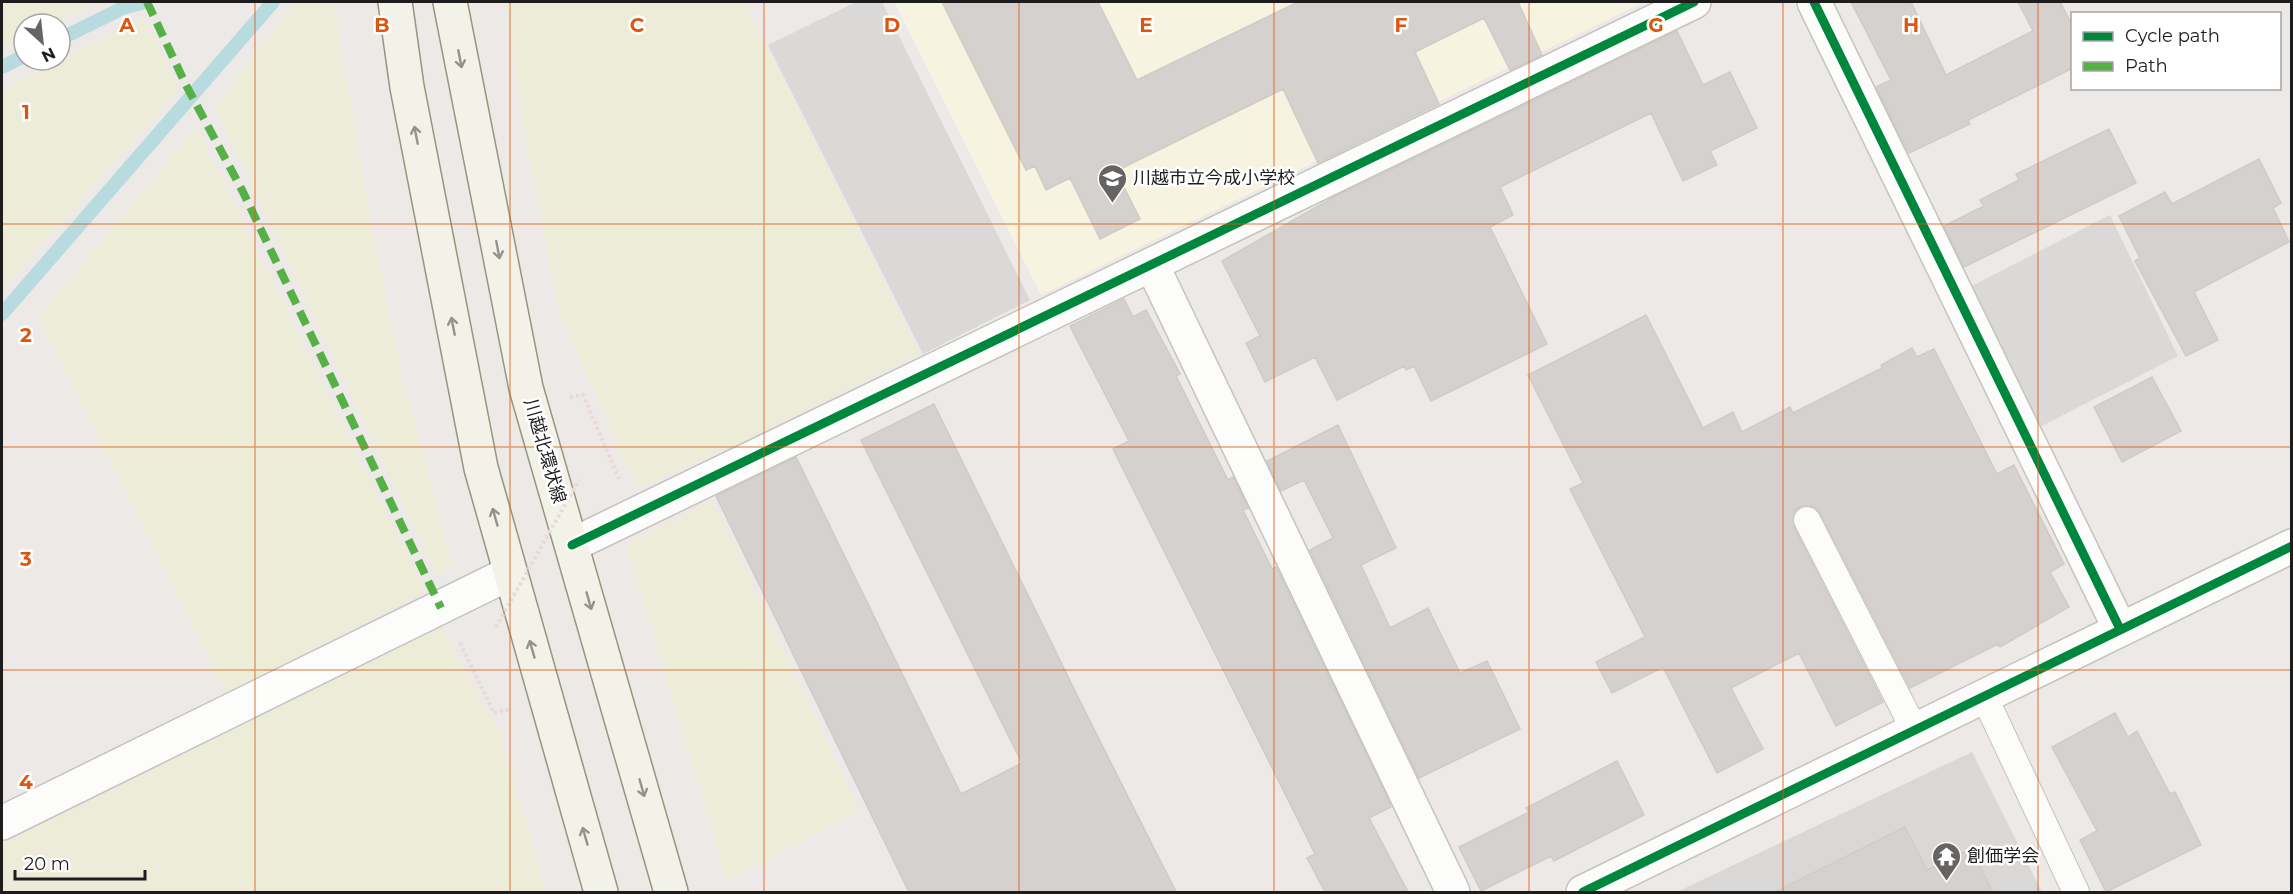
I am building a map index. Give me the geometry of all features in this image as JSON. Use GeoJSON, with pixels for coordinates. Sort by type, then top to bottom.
{"type":"FeatureCollection","features":[{"type":"Feature","properties":{"kind":"main road"},"geometry":{"type":"LineString","coordinates":[[396,2],[407,87],[481,468],[601,892]]}},
{"type":"Feature","properties":{"kind":"main road","name":"川越北環状線"},"geometry":{"type":"LineString","coordinates":[[450,2],[526,388],[671,892]]}},
{"type":"Feature","properties":{"kind":"street"},"geometry":{"type":"LineString","coordinates":[[572,545],[1694,2]]}},
{"type":"Feature","properties":{"kind":"street"},"geometry":{"type":"LineString","coordinates":[[1814,2],[2120,629]]}},
{"type":"Feature","properties":{"kind":"street"},"geometry":{"type":"LineString","coordinates":[[1152,266],[1453,892]]}},
{"type":"Feature","properties":{"kind":"street"},"geometry":{"type":"LineString","coordinates":[[1583,892],[2292,546]]}},
{"type":"Feature","properties":{"kind":"street"},"geometry":{"type":"LineString","coordinates":[[2,823],[510,573]]}},
{"type":"Feature","properties":{"kind":"lane"},"geometry":{"type":"LineString","coordinates":[[1807,520],[1914,729]]}},
{"type":"Feature","properties":{"kind":"lane"},"geometry":{"type":"LineString","coordinates":[[1984,696],[2076,892]]}},
{"type":"Feature","properties":{"kind":"path"},"geometry":{"type":"LineString","coordinates":[[584,395],[619,479]]}},
{"type":"Feature","properties":{"kind":"path"},"geometry":{"type":"LineString","coordinates":[[496,627],[579,480]]}},
{"type":"Feature","properties":{"kind":"path"},"geometry":{"type":"LineString","coordinates":[[458,640],[494,713]]}},
{"type":"Feature","properties":{"kind":"shaded area"},"geometry":{"type":"Polygon","coordinates":[[[856,2],[882,2],[1030,300],[923,354],[768,45],[856,2]]]}},
{"type":"Feature","properties":{"kind":"shaded area","name":"川越市立今成小学校"},"geometry":{"type":"Polygon","coordinates":[[[894,2],[1644,2],[1041,295],[894,2]]]}},
{"type":"Feature","properties":{"kind":"shaded area"},"geometry":{"type":"Polygon","coordinates":[[[2110,215],[2178,356],[2036,429],[1966,289],[2110,215]]]}},
{"type":"Feature","properties":{"kind":"shaded area"},"geometry":{"type":"Polygon","coordinates":[[[1972,752],[2042,892],[1677,892],[1972,752]]]}},
{"type":"Feature","properties":{"kind":"green space"},"geometry":{"type":"Polygon","coordinates":[[[2,2],[97,2],[72,14],[72,12],[12,12],[12,44],[2,49],[2,2]]]}},
{"type":"Feature","properties":{"kind":"green space"},"geometry":{"type":"Polygon","coordinates":[[[295,2],[333,2],[371,223],[404,382],[454,568],[437,576],[215,107],[295,2]]]}},
{"type":"Feature","properties":{"kind":"green space"},"geometry":{"type":"Polygon","coordinates":[[[505,2],[744,2],[919,353],[747,439],[637,489],[558,309],[529,156],[505,2]]]}},
{"type":"Feature","properties":{"kind":"green space"},"geometry":{"type":"Polygon","coordinates":[[[144,17],[179,89],[2,290],[2,91],[38,72],[72,72],[72,55],[144,17]]]}},
{"type":"Feature","properties":{"kind":"green space"},"geometry":{"type":"Polygon","coordinates":[[[196,127],[425,591],[226,693],[38,317],[196,127]]]}},
{"type":"Feature","properties":{"kind":"green space"},"geometry":{"type":"Polygon","coordinates":[[[712,501],[860,811],[727,881],[626,544],[712,501]]]}},
{"type":"Feature","properties":{"kind":"green space"},"geometry":{"type":"Polygon","coordinates":[[[438,621],[501,736],[547,892],[2,892],[2,837],[438,621]]]}},
{"type":"Feature","properties":{"kind":"building"},"geometry":{"type":"Polygon","coordinates":[[[942,2],[1098,2],[1137,80],[1298,2],[1518,2],[1542,55],[1510,70],[1484,18],[1415,52],[1439,104],[1318,163],[1283,89],[1116,171],[1140,219],[1100,239],[1070,178],[1046,190],[1035,166],[1026,170],[942,2]]]}},
{"type":"Feature","properties":{"kind":"building"},"geometry":{"type":"Polygon","coordinates":[[[1851,2],[1911,2],[1946,75],[2033,31],[2018,2],[2060,2],[2071,22],[2071,69],[1968,120],[1970,124],[1909,153],[1876,87],[1891,80],[1851,2]]]}},
{"type":"Feature","properties":{"kind":"building"},"geometry":{"type":"Polygon","coordinates":[[[1677,31],[1703,85],[1730,72],[1757,128],[1710,151],[1717,165],[1683,181],[1651,113],[1500,187],[1513,215],[1490,227],[1547,344],[1431,401],[1414,366],[1406,370],[1404,366],[1337,400],[1315,357],[1265,382],[1246,343],[1260,336],[1222,261],[1334,197],[1677,31]]]}},
{"type":"Feature","properties":{"kind":"building"},"geometry":{"type":"Polygon","coordinates":[[[2109,129],[2136,183],[1964,267],[1944,226],[1984,206],[1980,200],[2019,180],[2016,174],[2109,129]]]}},
{"type":"Feature","properties":{"kind":"building"},"geometry":{"type":"Polygon","coordinates":[[[2259,159],[2281,203],[2273,208],[2289,242],[2194,292],[2218,340],[2186,356],[2135,261],[2140,258],[2119,216],[2165,192],[2172,204],[2259,159]]]}},
{"type":"Feature","properties":{"kind":"building"},"geometry":{"type":"Polygon","coordinates":[[[1124,299],[1133,317],[1146,310],[1180,374],[1176,376],[1228,480],[1233,477],[1248,508],[1243,510],[1272,569],[1276,567],[1386,795],[1391,807],[1369,818],[1408,892],[1325,892],[1307,858],[1315,854],[1113,449],[1129,441],[1070,326],[1124,299]]]}},
{"type":"Feature","properties":{"kind":"building"},"geometry":{"type":"Polygon","coordinates":[[[1646,315],[1703,428],[1733,412],[1742,432],[1790,407],[1793,413],[1882,368],[1881,365],[1912,348],[1917,357],[1934,349],[1997,474],[2014,465],[2064,564],[2050,572],[2069,607],[2000,647],[1998,644],[1910,688],[1820,513],[1815,507],[1801,506],[1794,512],[1794,527],[1883,702],[1836,726],[1799,653],[1731,688],[1763,749],[1717,773],[1663,667],[1612,693],[1596,662],[1645,637],[1570,489],[1583,483],[1528,375],[1646,315]]]}},
{"type":"Feature","properties":{"kind":"building"},"geometry":{"type":"Polygon","coordinates":[[[2152,377],[2181,431],[2122,462],[2094,407],[2152,377]]]}},
{"type":"Feature","properties":{"kind":"building"},"geometry":{"type":"Polygon","coordinates":[[[934,404],[1176,892],[909,892],[716,496],[796,457],[961,794],[1022,763],[861,440],[934,404]]]}},
{"type":"Feature","properties":{"kind":"building"},"geometry":{"type":"Polygon","coordinates":[[[1338,425],[1396,548],[1361,565],[1390,628],[1428,608],[1460,673],[1487,661],[1520,729],[1419,778],[1310,550],[1333,538],[1304,480],[1281,491],[1267,461],[1338,425]]]}},
{"type":"Feature","properties":{"kind":"building"},"geometry":{"type":"Polygon","coordinates":[[[2115,713],[2128,737],[2137,731],[2170,794],[2175,792],[2201,845],[2106,892],[2080,840],[2097,831],[2052,747],[2115,713]]]}},
{"type":"Feature","properties":{"kind":"building"},"geometry":{"type":"Polygon","coordinates":[[[1617,761],[1644,815],[1554,861],[1551,856],[1481,891],[1459,847],[1529,812],[1526,808],[1617,761]]]}},
{"type":"Feature","properties":{"kind":"building"},"geometry":{"type":"Polygon","coordinates":[[[1905,827],[1927,870],[1971,849],[1993,892],[1775,892],[1905,827]]]}},
{"type":"Feature","properties":{"kind":"waterway"},"geometry":{"type":"LineString","coordinates":[[72,33],[123,8],[144,2]]}},
{"type":"Feature","properties":{"kind":"waterway"},"geometry":{"type":"LineString","coordinates":[[2,314],[273,2]]}},
{"type":"Feature","properties":{"kind":"waterway"},"geometry":{"type":"LineString","coordinates":[[2,67],[12,62]]}},
{"type":"Feature","properties":{"kind":"marked path"},"geometry":{"type":"LineString","coordinates":[[147,2],[186,85],[243,192],[441,608]]}},
{"type":"Feature","properties":{"kind":"cycle path"},"geometry":{"type":"LineString","coordinates":[[572,545],[1694,2]]}},
{"type":"Feature","properties":{"kind":"cycle path"},"geometry":{"type":"LineString","coordinates":[[1814,2],[2120,629]]}},
{"type":"Feature","properties":{"kind":"cycle path"},"geometry":{"type":"LineString","coordinates":[[1583,892],[2292,546]]}},
{"type":"Feature","properties":{"kind":"place","name":"川越市立今成小学校"},"geometry":{"type":"Point","coordinates":[1112,204]}},
{"type":"Feature","properties":{"kind":"place","name":"創価学会"},"geometry":{"type":"Point","coordinates":[1946,882]}}]}
